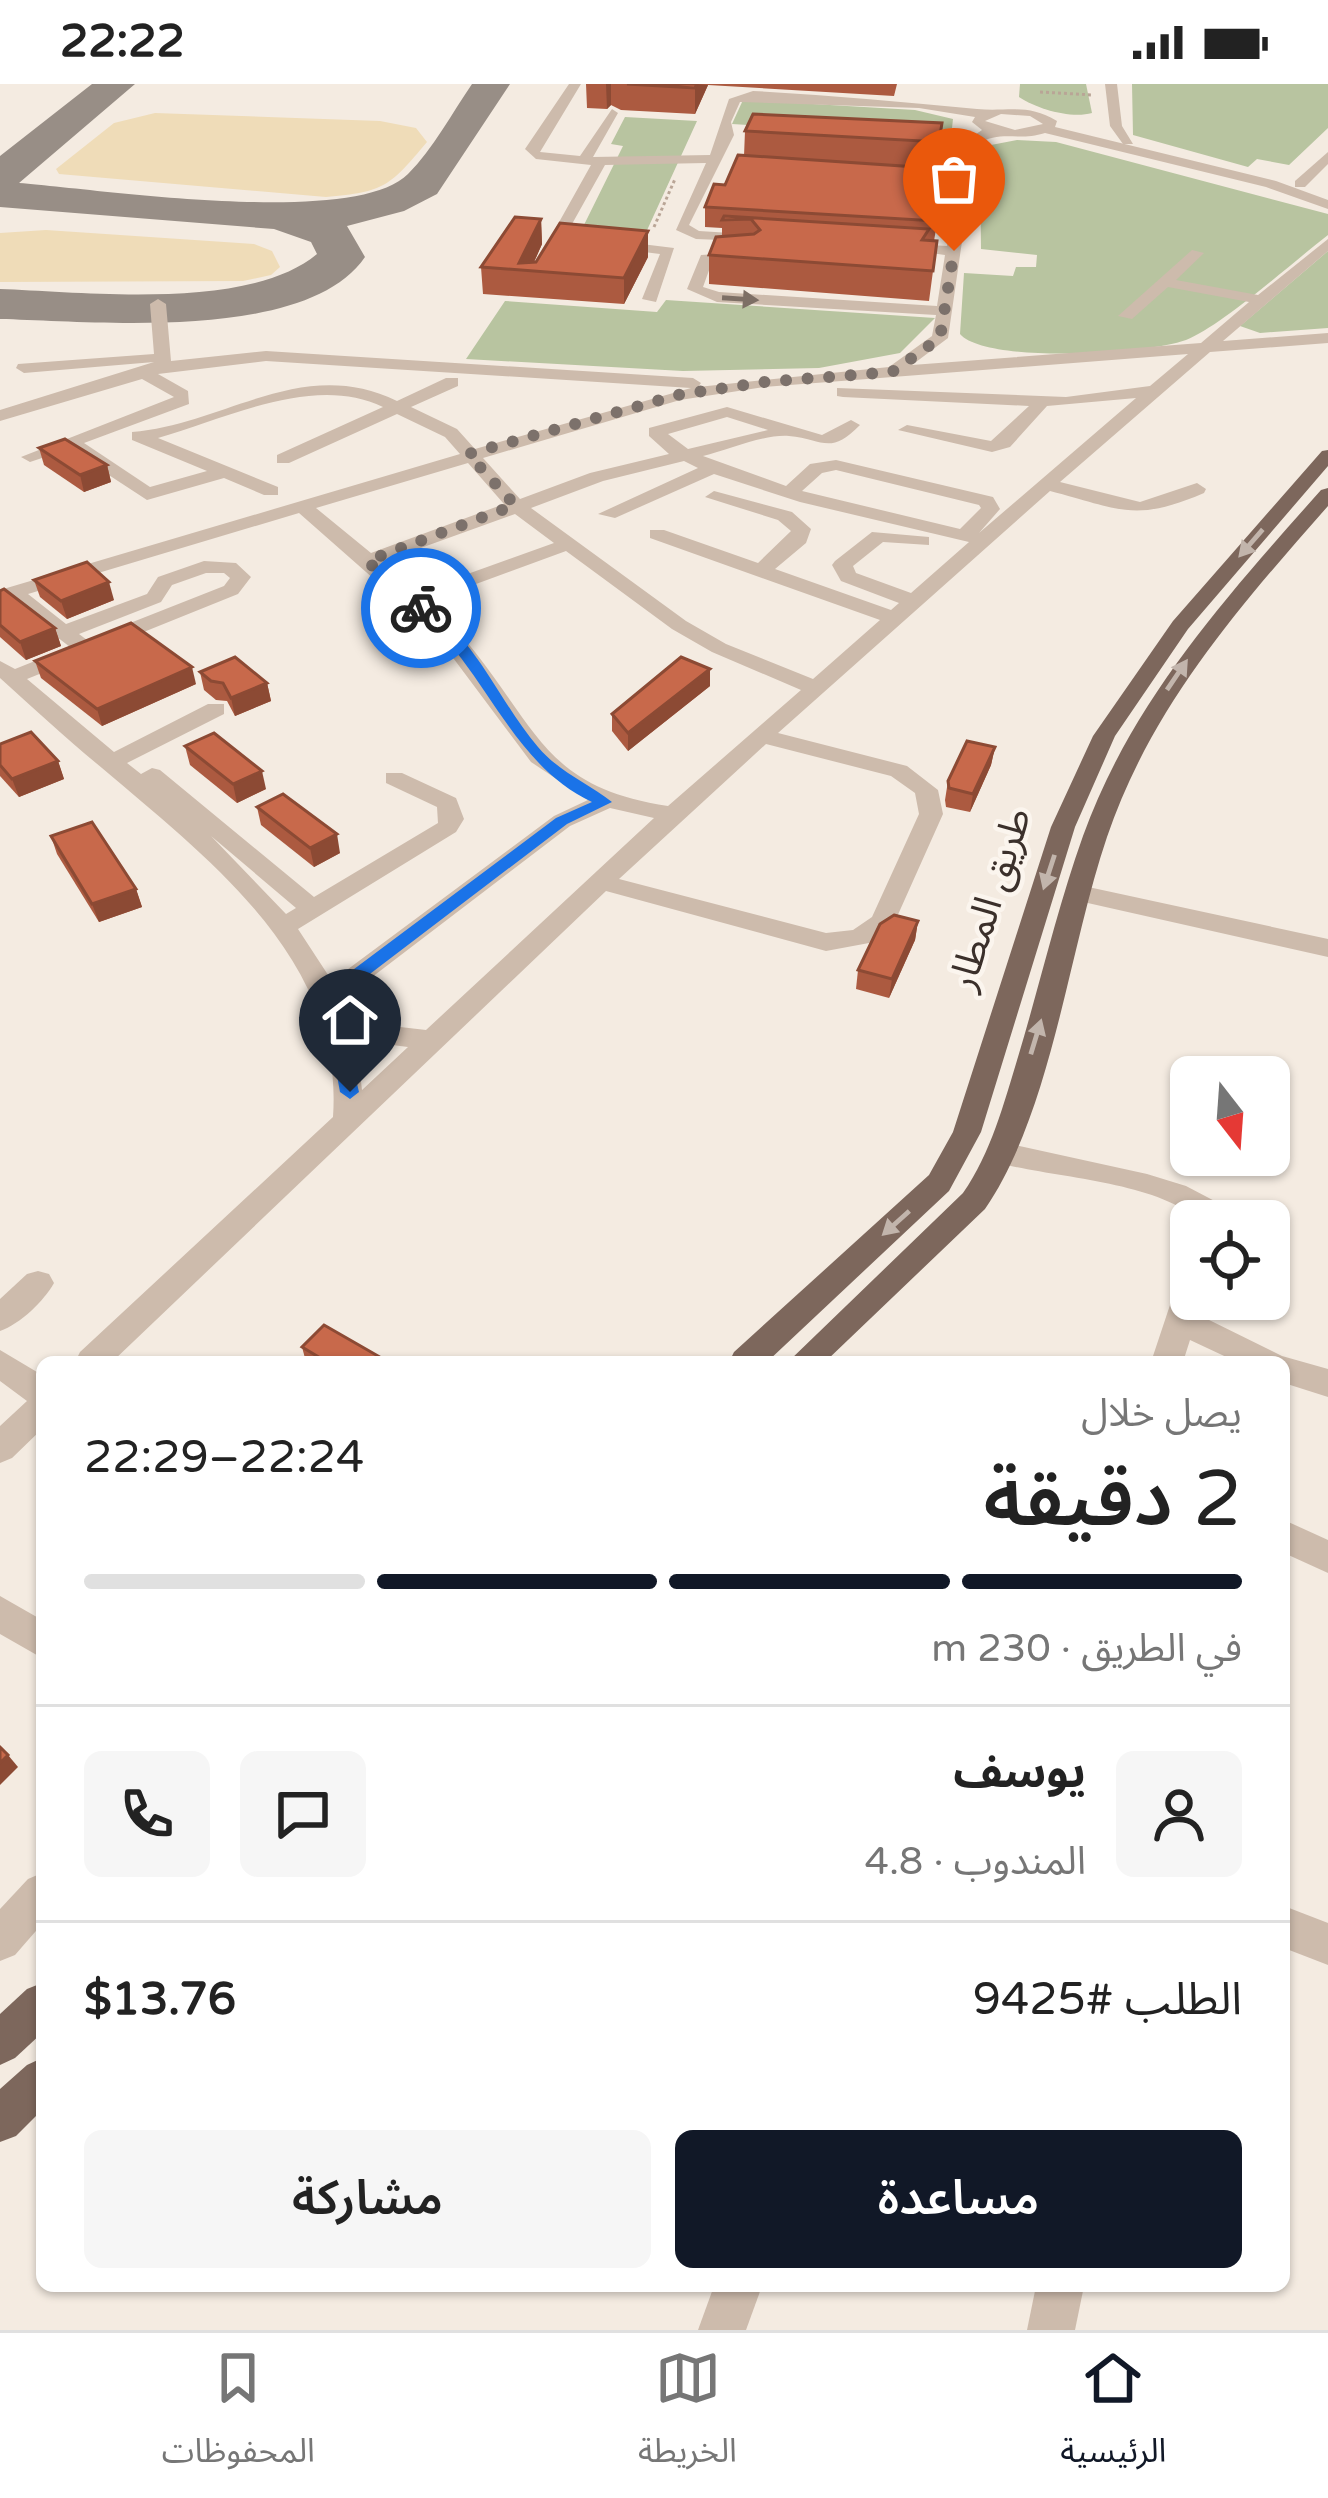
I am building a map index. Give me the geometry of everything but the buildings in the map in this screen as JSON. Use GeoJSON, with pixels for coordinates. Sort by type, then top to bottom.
{"type":"FeatureCollection","features":[{"type":"Feature","properties":{"kind":"main road","name":"طريق المطار"},"geometry":{"type":"LineString","coordinates":[[752,1356],[939,1183],[967,1132],[1063,827],[1104,736],[1180,625],[1328,455]]}},
{"type":"Feature","properties":{"kind":"main road","name":"طريق المطار"},"geometry":{"type":"LineString","coordinates":[[810,1356],[974,1201],[1001,1153],[1115,785],[1158,704],[1207,633],[1328,494]]}},
{"type":"Feature","properties":{"kind":"main road"},"geometry":{"type":"LineString","coordinates":[[984,1073],[1022,1082]]}},
{"type":"Feature","properties":{"kind":"main road"},"geometry":{"type":"LineString","coordinates":[[0,2043],[36,2010]]}},
{"type":"Feature","properties":{"kind":"main road"},"geometry":{"type":"LineString","coordinates":[[0,2120],[36,2086]]}},
{"type":"Feature","properties":{"kind":"street"},"geometry":{"type":"LineString","coordinates":[[575,84],[532,149],[542,158],[734,166]]}},
{"type":"Feature","properties":{"kind":"street"},"geometry":{"type":"LineString","coordinates":[[1128,84],[1112,90],[1116,126],[1128,140]]}},
{"type":"Feature","properties":{"kind":"street"},"geometry":{"type":"LineString","coordinates":[[919,104],[922,85]]}},
{"type":"Feature","properties":{"kind":"street"},"geometry":{"type":"LineString","coordinates":[[1001,110],[1002,90]]}},
{"type":"Feature","properties":{"kind":"street"},"geometry":{"type":"LineString","coordinates":[[790,241],[696,235],[682,229],[727,131],[735,98],[919,104],[983,114],[1033,112],[1049,125],[1283,188],[1328,205]]}},
{"type":"Feature","properties":{"kind":"street"},"geometry":{"type":"LineString","coordinates":[[539,269],[558,240],[612,113]]}},
{"type":"Feature","properties":{"kind":"street"},"geometry":{"type":"LineString","coordinates":[[983,114],[978,122],[992,130],[1021,134],[1049,125],[1325,186]]}},
{"type":"Feature","properties":{"kind":"street"},"geometry":{"type":"LineString","coordinates":[[950,142],[970,143],[992,130]]}},
{"type":"Feature","properties":{"kind":"street"},"geometry":{"type":"LineString","coordinates":[[727,131],[747,132]]}},
{"type":"Feature","properties":{"kind":"street"},"geometry":{"type":"LineString","coordinates":[[892,372],[940,338],[970,143]]}},
{"type":"Feature","properties":{"kind":"street"},"geometry":{"type":"LineString","coordinates":[[1300,184],[1328,156]]}},
{"type":"Feature","properties":{"kind":"street"},"geometry":{"type":"LineString","coordinates":[[944,178],[964,179]]}},
{"type":"Feature","properties":{"kind":"street"},"geometry":{"type":"LineString","coordinates":[[685,218],[768,223]]}},
{"type":"Feature","properties":{"kind":"street"},"geometry":{"type":"LineString","coordinates":[[894,230],[954,251]]}},
{"type":"Feature","properties":{"kind":"street"},"geometry":{"type":"LineString","coordinates":[[558,240],[579,242]]}},
{"type":"Feature","properties":{"kind":"street"},"geometry":{"type":"LineString","coordinates":[[601,243],[668,249],[650,299]]}},
{"type":"Feature","properties":{"kind":"street"},"geometry":{"type":"LineString","coordinates":[[97,1356],[428,1040],[972,542],[1328,243]]}},
{"type":"Feature","properties":{"kind":"street"},"geometry":{"type":"LineString","coordinates":[[884,255],[954,251]]}},
{"type":"Feature","properties":{"kind":"street"},"geometry":{"type":"LineString","coordinates":[[1126,316],[1196,253]]}},
{"type":"Feature","properties":{"kind":"street"},"geometry":{"type":"LineString","coordinates":[[771,257],[706,258],[695,289],[717,297],[944,311]]}},
{"type":"Feature","properties":{"kind":"street"},"geometry":{"type":"LineString","coordinates":[[1164,282],[1261,300]]}},
{"type":"Feature","properties":{"kind":"street"},"geometry":{"type":"LineString","coordinates":[[158,304],[163,363]]}},
{"type":"Feature","properties":{"kind":"street"},"geometry":{"type":"LineString","coordinates":[[940,338],[991,366]]}},
{"type":"Feature","properties":{"kind":"street"},"geometry":{"type":"LineString","coordinates":[[6,594],[305,509],[468,454],[655,401],[733,386],[1328,338]]}},
{"type":"Feature","properties":{"kind":"street"},"geometry":{"type":"LineString","coordinates":[[24,368],[266,356],[1042,402],[1154,391]]}},
{"type":"Feature","properties":{"kind":"street"},"geometry":{"type":"LineString","coordinates":[[0,413],[163,363]]}},
{"type":"Feature","properties":{"kind":"street"},"geometry":{"type":"LineString","coordinates":[[47,366],[59,398]]}},
{"type":"Feature","properties":{"kind":"street"},"geometry":{"type":"LineString","coordinates":[[30,457],[183,400],[142,372]]}},
{"type":"Feature","properties":{"kind":"street"},"geometry":{"type":"LineString","coordinates":[[283,459],[452,382]]}},
{"type":"Feature","properties":{"kind":"street"},"geometry":{"type":"LineString","coordinates":[[142,437],[314,388],[361,390],[452,433],[515,505],[698,638],[815,688]]}},
{"type":"Feature","properties":{"kind":"street"},"geometry":{"type":"LineString","coordinates":[[892,445],[939,397]]}},
{"type":"Feature","properties":{"kind":"street"},"geometry":{"type":"LineString","coordinates":[[907,430],[992,447],[1004,443],[1042,402]]}},
{"type":"Feature","properties":{"kind":"street"},"geometry":{"type":"LineString","coordinates":[[1066,402],[1114,425]]}},
{"type":"Feature","properties":{"kind":"street"},"geometry":{"type":"LineString","coordinates":[[851,425],[826,440],[727,412],[658,428],[658,438],[710,469],[972,542]]}},
{"type":"Feature","properties":{"kind":"street"},"geometry":{"type":"LineString","coordinates":[[115,426],[272,491]]}},
{"type":"Feature","properties":{"kind":"street"},"geometry":{"type":"LineString","coordinates":[[367,561],[515,505],[788,430]]}},
{"type":"Feature","properties":{"kind":"street"},"geometry":{"type":"LineString","coordinates":[[70,442],[147,494],[225,472]]}},
{"type":"Feature","properties":{"kind":"street"},"geometry":{"type":"LineString","coordinates":[[1075,459],[1113,496]]}},
{"type":"Feature","properties":{"kind":"street"},"geometry":{"type":"LineString","coordinates":[[791,490],[816,468],[836,465],[989,504],[991,509],[972,542]]}},
{"type":"Feature","properties":{"kind":"street"},"geometry":{"type":"LineString","coordinates":[[608,514],[710,469]]}},
{"type":"Feature","properties":{"kind":"street"},"geometry":{"type":"LineString","coordinates":[[1046,484],[1113,496],[1140,508],[1197,489]]}},
{"type":"Feature","properties":{"kind":"street"},"geometry":{"type":"LineString","coordinates":[[714,496],[785,516],[801,529],[799,538],[761,571]]}},
{"type":"Feature","properties":{"kind":"street"},"geometry":{"type":"LineString","coordinates":[[305,509],[463,650],[533,751],[575,788],[604,802],[673,814]]}},
{"type":"Feature","properties":{"kind":"street"},"geometry":{"type":"LineString","coordinates":[[657,534],[892,618]]}},
{"type":"Feature","properties":{"kind":"street"},"geometry":{"type":"LineString","coordinates":[[912,601],[848,577],[842,565],[873,538],[887,535],[972,542]]}},
{"type":"Feature","properties":{"kind":"street"},"geometry":{"type":"LineString","coordinates":[[469,580],[568,544]]}},
{"type":"Feature","properties":{"kind":"street"},"geometry":{"type":"LineString","coordinates":[[99,564],[162,584]]}},
{"type":"Feature","properties":{"kind":"street"},"geometry":{"type":"LineString","coordinates":[[6,673],[84,649],[231,590],[241,577],[229,567],[204,567],[162,584],[154,598],[64,632]]}},
{"type":"Feature","properties":{"kind":"street"},"geometry":{"type":"LineString","coordinates":[[6,594],[84,649]]}},
{"type":"Feature","properties":{"kind":"street"},"geometry":{"type":"LineString","coordinates":[[6,673],[274,872],[313,909]]}},
{"type":"Feature","properties":{"kind":"street"},"geometry":{"type":"LineString","coordinates":[[117,759],[216,709]]}},
{"type":"Feature","properties":{"kind":"street"},"geometry":{"type":"LineString","coordinates":[[600,882],[826,942],[860,938],[883,922],[931,814],[926,790],[899,771],[761,736]]}},
{"type":"Feature","properties":{"kind":"street"},"geometry":{"type":"LineString","coordinates":[[117,759],[282,928],[331,1008],[349,1077],[347,1122]]}},
{"type":"Feature","properties":{"kind":"street"},"geometry":{"type":"LineString","coordinates":[[282,928],[448,827],[452,819],[448,803],[394,778]]}},
{"type":"Feature","properties":{"kind":"street"},"geometry":{"type":"LineString","coordinates":[[331,1008],[562,821],[604,802]]}},
{"type":"Feature","properties":{"kind":"street"},"geometry":{"type":"LineString","coordinates":[[1079,893],[1328,948]]}},
{"type":"Feature","properties":{"kind":"street"},"geometry":{"type":"LineString","coordinates":[[331,1008],[361,1032],[393,1040],[428,1040]]}},
{"type":"Feature","properties":{"kind":"street"},"geometry":{"type":"LineString","coordinates":[[1001,1153],[1139,1184],[1186,1200]]}},
{"type":"Feature","properties":{"kind":"street"},"geometry":{"type":"LineString","coordinates":[[0,1318],[38,1282]]}},
{"type":"Feature","properties":{"kind":"street"},"geometry":{"type":"LineString","coordinates":[[1169,1356],[1181,1320]]}},
{"type":"Feature","properties":{"kind":"street"},"geometry":{"type":"LineString","coordinates":[[1207,1320],[1260,1356]]}},
{"type":"Feature","properties":{"kind":"street"},"geometry":{"type":"LineString","coordinates":[[0,1363],[36,1389]]}},
{"type":"Feature","properties":{"kind":"street"},"geometry":{"type":"LineString","coordinates":[[1290,1371],[1328,1383]]}},
{"type":"Feature","properties":{"kind":"street"},"geometry":{"type":"LineString","coordinates":[[0,1448],[36,1414]]}},
{"type":"Feature","properties":{"kind":"street"},"geometry":{"type":"LineString","coordinates":[[1290,1539],[1328,1557]]}},
{"type":"Feature","properties":{"kind":"street"},"geometry":{"type":"LineString","coordinates":[[0,1613],[36,1638]]}},
{"type":"Feature","properties":{"kind":"street"},"geometry":{"type":"LineString","coordinates":[[0,1940],[36,1900]]}},
{"type":"Feature","properties":{"kind":"street"},"geometry":{"type":"LineString","coordinates":[[1290,1929],[1328,1944]]}},
{"type":"Feature","properties":{"kind":"street"},"geometry":{"type":"LineString","coordinates":[[722,2330],[736,2292]]}},
{"type":"Feature","properties":{"kind":"street"},"geometry":{"type":"LineString","coordinates":[[1051,2330],[1059,2292]]}},
{"type":"Feature","properties":{"kind":"green space"},"geometry":{"type":"Polygon","coordinates":[[[1020,84],[1086,84],[1092,113],[1064,114],[1035,105],[1019,97],[1020,84]]]}},
{"type":"Feature","properties":{"kind":"green space"},"geometry":{"type":"Polygon","coordinates":[[[1132,84],[1328,84],[1328,128],[1289,165],[1257,159],[1248,167],[1133,135],[1132,84]]]}},
{"type":"Feature","properties":{"kind":"green space"},"geometry":{"type":"Polygon","coordinates":[[[743,100],[915,110],[953,119],[952,128],[909,135],[732,124],[743,100]]]}},
{"type":"Feature","properties":{"kind":"green space"},"geometry":{"type":"Polygon","coordinates":[[[625,117],[697,121],[643,239],[580,233],[623,146],[611,144],[625,117]]]}},
{"type":"Feature","properties":{"kind":"green space"},"geometry":{"type":"Polygon","coordinates":[[[1017,140],[1056,142],[1328,214],[1328,235],[1238,307],[1186,340],[1068,354],[1001,350],[976,343],[960,334],[964,273],[1013,276],[1016,267],[1036,267],[1037,255],[981,249],[980,153],[991,145],[1017,140]]]}},
{"type":"Feature","properties":{"kind":"green space"},"geometry":{"type":"Polygon","coordinates":[[[1328,251],[1328,328],[1260,333],[1240,326],[1328,251]]]}},
{"type":"Feature","properties":{"kind":"green space"},"geometry":{"type":"Polygon","coordinates":[[[666,300],[935,318],[900,353],[819,368],[683,371],[466,359],[505,301],[657,312],[666,300]]]}},
{"type":"Feature","properties":{"kind":"sand"},"geometry":{"type":"Polygon","coordinates":[[[155,113],[380,121],[416,128],[427,142],[385,184],[326,197],[59,174],[56,169],[114,123],[155,113]]]}},
{"type":"Feature","properties":{"kind":"sand"},"geometry":{"type":"Polygon","coordinates":[[[46,230],[254,244],[272,251],[280,267],[271,275],[243,281],[0,282],[0,233],[46,230]]]}},
{"type":"Feature","properties":{"kind":"taxiway"},"geometry":{"type":"LineString","coordinates":[[0,177],[116,84]]}},
{"type":"Feature","properties":{"kind":"taxiway"},"geometry":{"type":"LineString","coordinates":[[280,216],[354,211],[389,202],[422,185],[491,84]]}},
{"type":"Feature","properties":{"kind":"taxiway"},"geometry":{"type":"LineString","coordinates":[[0,194],[280,216]]}},
{"type":"Feature","properties":{"kind":"taxiway"},"geometry":{"type":"LineString","coordinates":[[0,304],[130,307],[234,301],[281,292],[318,278],[342,257],[329,233],[280,216]]}},
{"type":"Feature","properties":{"kind":"way so far"},"geometry":{"type":"LineString","coordinates":[[421,608],[367,561],[515,505],[468,454],[678,395],[764,382],[892,372],[940,338],[954,251]]}},
{"type":"Feature","properties":{"kind":"route"},"geometry":{"type":"LineString","coordinates":[[350,1092],[328,997],[562,821],[604,802],[575,788],[533,751],[463,650],[421,608]]}}]}
